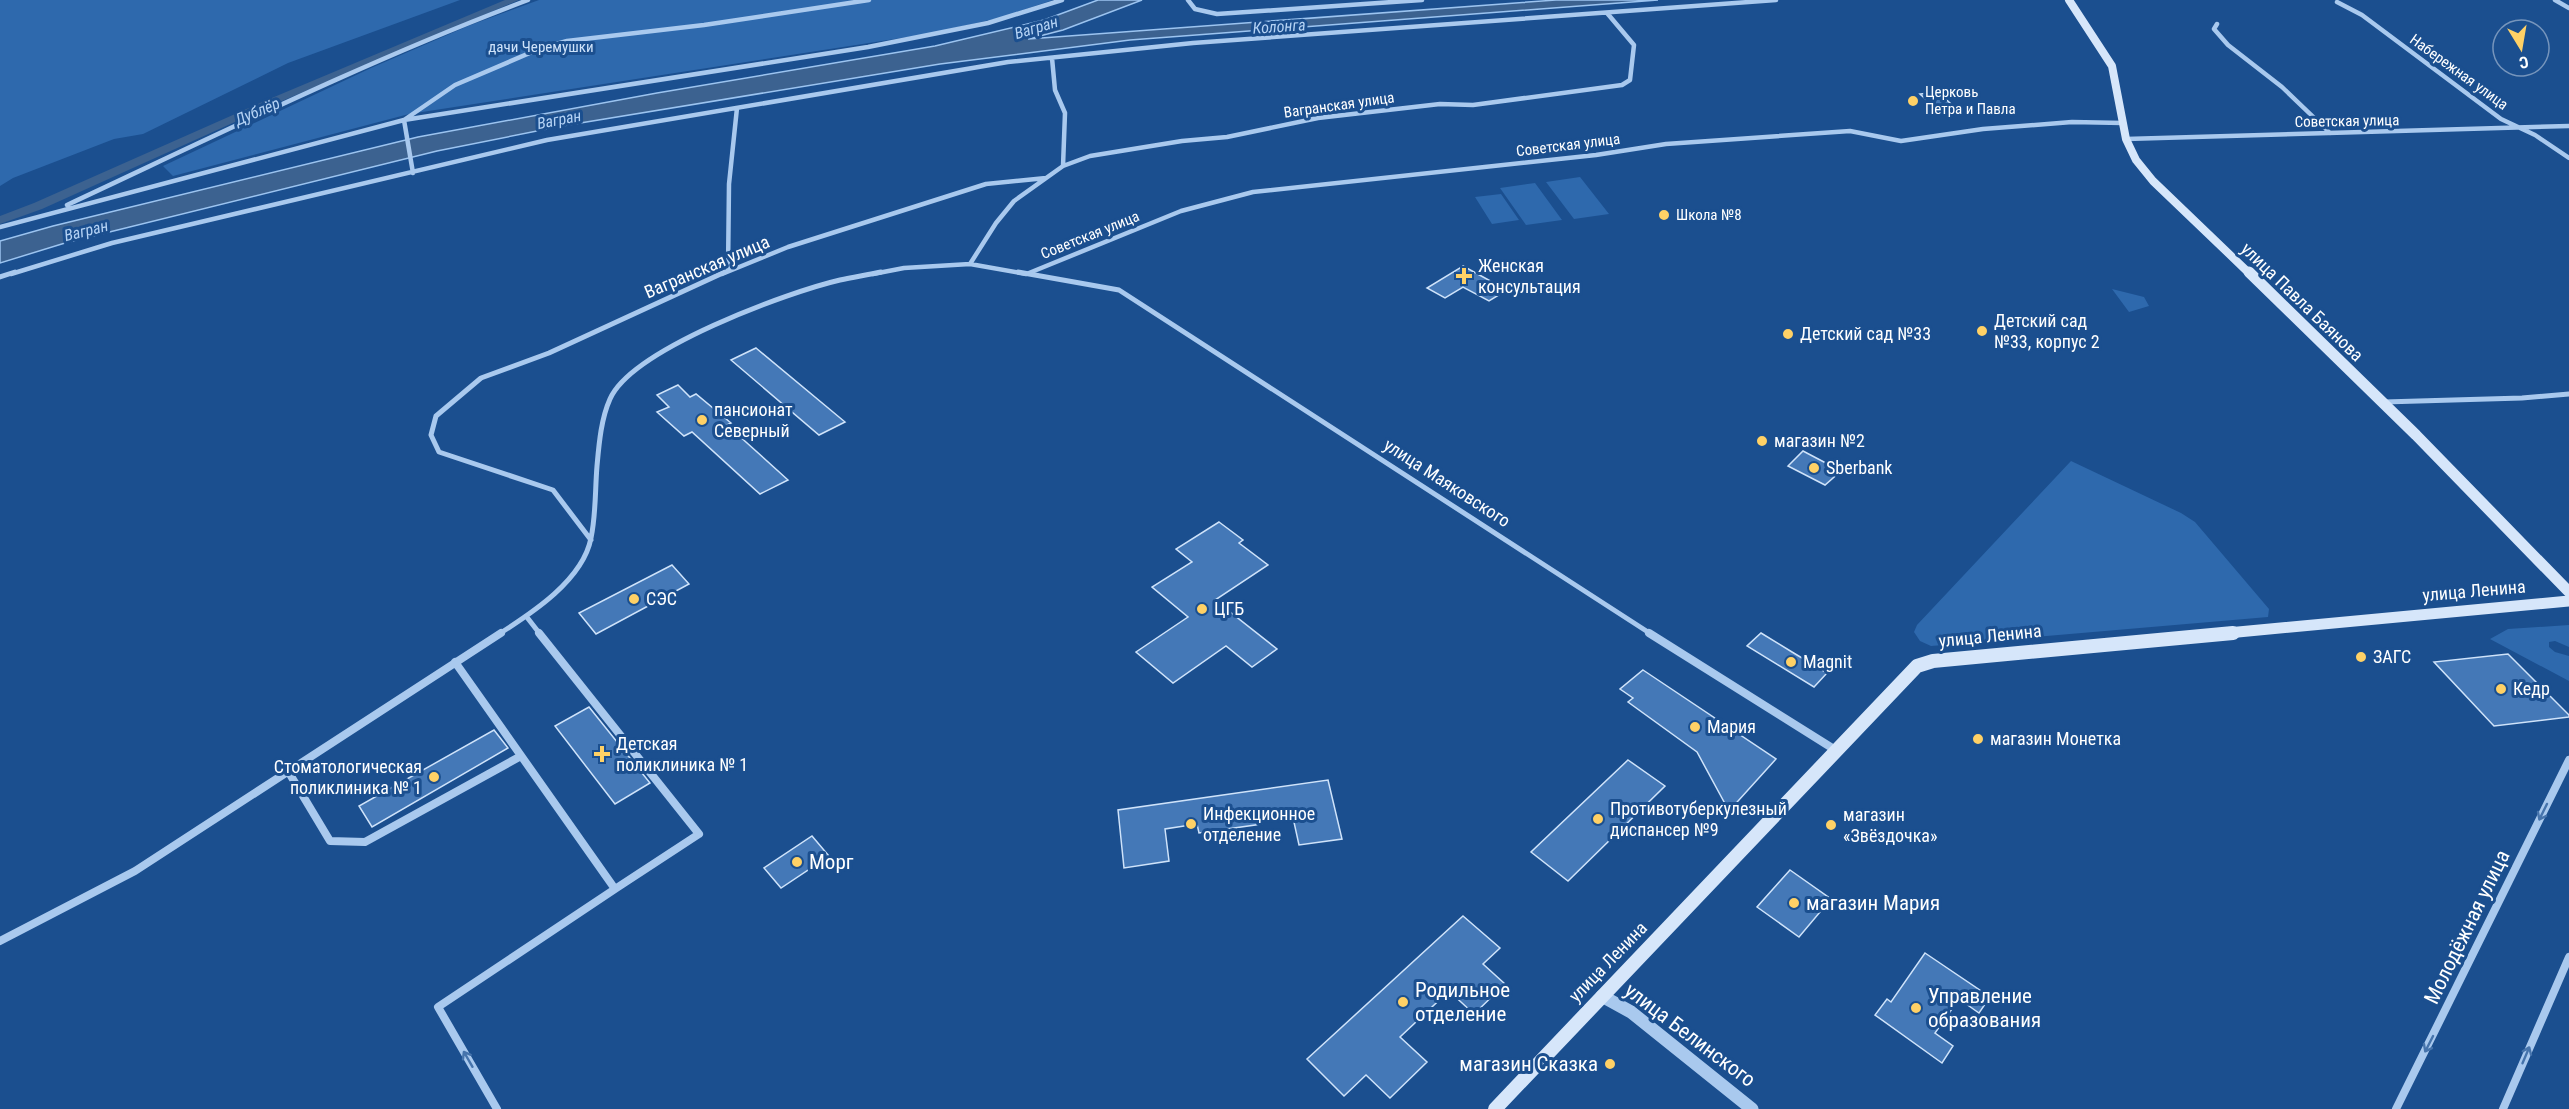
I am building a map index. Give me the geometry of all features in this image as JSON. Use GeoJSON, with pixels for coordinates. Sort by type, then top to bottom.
{"type":"FeatureCollection","features":[{"type":"Feature","properties":{"kind":"main road","name":"улица Павла Баянова"},"geometry":{"type":"LineString","coordinates":[[2069,0],[2112,66],[2126,139],[2136,160],[2153,181],[2499,518],[2569,592]]}},
{"type":"Feature","properties":{"kind":"main road","name":"улица Ленина"},"geometry":{"type":"LineString","coordinates":[[1495,1109],[1917,666],[1933,661],[2569,602]]}},
{"type":"Feature","properties":{"kind":"street"},"geometry":{"type":"LineString","coordinates":[[53,211],[288,102],[485,16],[528,0]]}},
{"type":"Feature","properties":{"kind":"street"},"geometry":{"type":"LineString","coordinates":[[404,122],[430,100],[454,85],[539,49],[567,41],[704,25],[869,0]]}},
{"type":"Feature","properties":{"kind":"street"},"geometry":{"type":"LineString","coordinates":[[0,227],[53,211],[404,122],[878,45],[988,23],[1062,0]]}},
{"type":"Feature","properties":{"kind":"street"},"geometry":{"type":"LineString","coordinates":[[1188,0],[1195,9],[1216,14],[1422,0]]}},
{"type":"Feature","properties":{"kind":"street"},"geometry":{"type":"LineString","coordinates":[[0,277],[112,243],[547,140],[1008,62],[1192,43],[1776,0]]}},
{"type":"Feature","properties":{"kind":"street"},"geometry":{"type":"LineString","coordinates":[[2555,0],[2569,8]]}},
{"type":"Feature","properties":{"kind":"street","name":"Набережная улица"},"geometry":{"type":"LineString","coordinates":[[2337,2],[2362,15],[2502,119],[2569,158]]}},
{"type":"Feature","properties":{"kind":"street","name":"Вагранская улица"},"geometry":{"type":"LineString","coordinates":[[970,264],[996,223],[1014,201],[1063,166],[1118,150],[1182,141],[1227,138],[1318,118],[1440,104],[1473,105],[1622,85],[1630,80],[1634,45],[1615,25],[1608,13]]}},
{"type":"Feature","properties":{"kind":"street"},"geometry":{"type":"LineString","coordinates":[[2217,24],[2214,29],[2222,42],[2282,87],[2330,133]]}},
{"type":"Feature","properties":{"kind":"street"},"geometry":{"type":"LineString","coordinates":[[1052,58],[1055,90],[1065,113],[1063,166]]}},
{"type":"Feature","properties":{"kind":"street"},"geometry":{"type":"LineString","coordinates":[[728,271],[729,184],[737,108]]}},
{"type":"Feature","properties":{"kind":"street"},"geometry":{"type":"LineString","coordinates":[[404,122],[413,173]]}},
{"type":"Feature","properties":{"kind":"street","name":"Советская улица"},"geometry":{"type":"LineString","coordinates":[[1028,273],[1181,211],[1253,192],[1596,155],[1666,144],[1850,131],[1901,141],[1983,129],[2073,122],[2123,123]]}},
{"type":"Feature","properties":{"kind":"street","name":"Советская улица"},"geometry":{"type":"LineString","coordinates":[[2126,139],[2569,126]]}},
{"type":"Feature","properties":{"kind":"street","name":"Вагранская улица"},"geometry":{"type":"LineString","coordinates":[[591,540],[553,489],[439,452],[431,435],[436,416],[481,378],[549,353],[728,271],[788,247],[986,184],[1046,178]]}},
{"type":"Feature","properties":{"kind":"street","name":"улица Маяковского"},"geometry":{"type":"LineString","coordinates":[[0,941],[135,870],[536,609],[579,568],[591,540],[600,437],[610,398],[628,377],[667,348],[756,308],[839,280],[904,268],[970,264],[1119,290],[1750,698],[1837,751]]}},
{"type":"Feature","properties":{"kind":"street"},"geometry":{"type":"LineString","coordinates":[[2380,401],[2522,398],[2569,394]]}},
{"type":"Feature","properties":{"kind":"street"},"geometry":{"type":"LineString","coordinates":[[497,1109],[438,1007],[699,834],[526,616]]}},
{"type":"Feature","properties":{"kind":"street"},"geometry":{"type":"LineString","coordinates":[[456,662],[615,890]]}},
{"type":"Feature","properties":{"kind":"street"},"geometry":{"type":"LineString","coordinates":[[288,771],[330,841],[365,842],[521,756]]}},
{"type":"Feature","properties":{"kind":"street","name":"Молодёжная улица"},"geometry":{"type":"LineString","coordinates":[[2396,1109],[2569,760]]}},
{"type":"Feature","properties":{"kind":"street"},"geometry":{"type":"LineString","coordinates":[[2503,1109],[2569,957]]}},
{"type":"Feature","properties":{"kind":"street","name":"улица Белинского"},"geometry":{"type":"LineString","coordinates":[[1602,996],[1631,1012],[1752,1109]]}},
{"type":"Feature","properties":{"kind":"green space"},"geometry":{"type":"Polygon","coordinates":[[[0,0],[460,0],[288,63],[143,134],[114,139],[13,178],[0,186],[0,0]]]}},
{"type":"Feature","properties":{"kind":"green space","name":"дачи Черемушки"},"geometry":{"type":"Polygon","coordinates":[[[539,0],[1053,0],[999,18],[927,34],[409,114],[173,176],[163,166],[371,68],[468,26],[539,0]]]}},
{"type":"Feature","properties":{"kind":"green space"},"geometry":{"type":"Polygon","coordinates":[[[1580,177],[1609,214],[1574,219],[1546,182],[1580,177]]]}},
{"type":"Feature","properties":{"kind":"green space"},"geometry":{"type":"Polygon","coordinates":[[[1535,183],[1562,220],[1526,225],[1500,188],[1535,183]]]}},
{"type":"Feature","properties":{"kind":"green space"},"geometry":{"type":"Polygon","coordinates":[[[1501,194],[1519,220],[1492,224],[1475,197],[1501,194]]]}},
{"type":"Feature","properties":{"kind":"green space"},"geometry":{"type":"Polygon","coordinates":[[[2112,289],[2144,297],[2149,306],[2129,312],[2112,289]]]}},
{"type":"Feature","properties":{"kind":"green space"},"geometry":{"type":"Polygon","coordinates":[[[2071,461],[2181,513],[2195,522],[2269,609],[2268,617],[1931,646],[1920,641],[1914,632],[1917,625],[2071,461]]]}},
{"type":"Feature","properties":{"kind":"green space"},"geometry":{"type":"Polygon","coordinates":[[[2569,625],[2569,647],[2555,641],[2549,642],[2549,647],[2555,652],[2569,656],[2569,681],[2490,639],[2508,629],[2569,625]]]}},
{"type":"Feature","properties":{"kind":"water"},"geometry":{"type":"Polygon","coordinates":[[[1098,0],[1142,0],[1063,30],[1028,39],[1556,0],[1658,0],[1130,40],[940,64],[562,126],[437,151],[65,243],[0,263],[0,241],[418,137],[657,93],[935,46],[1044,20],[1098,0]]]}},
{"type":"Feature","properties":{"kind":"building"},"geometry":{"type":"Polygon","coordinates":[[[1938,92],[1951,104],[1933,106],[1920,94],[1938,92]]]}},
{"type":"Feature","properties":{"kind":"building","name":"Женская консультация"},"geometry":{"type":"Polygon","coordinates":[[[1463,266],[1507,290],[1489,301],[1463,287],[1445,298],[1427,288],[1463,266]]]}},
{"type":"Feature","properties":{"kind":"building"},"geometry":{"type":"Polygon","coordinates":[[[756,348],[845,422],[819,435],[731,360],[756,348]]]}},
{"type":"Feature","properties":{"kind":"building"},"geometry":{"type":"Polygon","coordinates":[[[678,385],[690,397],[696,394],[731,423],[727,425],[788,480],[760,494],[692,432],[684,436],[657,412],[669,407],[657,395],[678,385]]]}},
{"type":"Feature","properties":{"kind":"building","name":"Sberbank"},"geometry":{"type":"Polygon","coordinates":[[[1803,451],[1841,471],[1825,485],[1788,466],[1803,451]]]}},
{"type":"Feature","properties":{"kind":"building","name":"ЦГБ"},"geometry":{"type":"Polygon","coordinates":[[[1219,522],[1243,540],[1239,543],[1268,565],[1215,600],[1277,649],[1252,667],[1226,646],[1173,683],[1136,652],[1188,617],[1152,587],[1192,562],[1176,549],[1219,522]]]}},
{"type":"Feature","properties":{"kind":"building","name":"СЭС"},"geometry":{"type":"Polygon","coordinates":[[[672,565],[689,584],[596,634],[579,613],[672,565]]]}},
{"type":"Feature","properties":{"kind":"building","name":"Magnit"},"geometry":{"type":"Polygon","coordinates":[[[1761,633],[1827,673],[1814,687],[1747,646],[1761,633]]]}},
{"type":"Feature","properties":{"kind":"building","name":"Кедр"},"geometry":{"type":"Polygon","coordinates":[[[2508,654],[2569,717],[2494,726],[2434,662],[2508,654]]]}},
{"type":"Feature","properties":{"kind":"building","name":"Мария"},"geometry":{"type":"Polygon","coordinates":[[[1643,670],[1776,759],[1729,811],[1697,752],[1628,702],[1633,698],[1620,689],[1643,670]]]}},
{"type":"Feature","properties":{"kind":"building","name":"Детская поликлиника № 1"},"geometry":{"type":"Polygon","coordinates":[[[589,707],[650,783],[615,804],[555,726],[589,707]]]}},
{"type":"Feature","properties":{"kind":"building","name":"Стоматологическая поликлиника № 1"},"geometry":{"type":"Polygon","coordinates":[[[494,730],[508,748],[372,827],[359,806],[494,730]]]}},
{"type":"Feature","properties":{"kind":"building","name":"Противотуберкулезный диспансер №9"},"geometry":{"type":"Polygon","coordinates":[[[1628,760],[1665,786],[1568,881],[1531,852],[1628,760]]]}},
{"type":"Feature","properties":{"kind":"building","name":"Инфекционное отделение"},"geometry":{"type":"Polygon","coordinates":[[[1328,780],[1342,839],[1299,845],[1292,813],[1261,817],[1262,824],[1199,833],[1197,824],[1165,829],[1169,861],[1124,868],[1118,810],[1328,780]]]}},
{"type":"Feature","properties":{"kind":"building","name":"Морг"},"geometry":{"type":"Polygon","coordinates":[[[812,836],[829,856],[781,888],[764,868],[812,836]]]}},
{"type":"Feature","properties":{"kind":"building","name":"магазин Мария"},"geometry":{"type":"Polygon","coordinates":[[[1790,870],[1831,899],[1799,937],[1757,907],[1790,870]]]}},
{"type":"Feature","properties":{"kind":"building","name":"Родильное отделение"},"geometry":{"type":"Polygon","coordinates":[[[1463,916],[1500,948],[1483,964],[1505,984],[1474,1014],[1449,991],[1400,1037],[1427,1062],[1390,1098],[1366,1075],[1344,1096],[1307,1059],[1463,916]]]}},
{"type":"Feature","properties":{"kind":"building","name":"Управление образования"},"geometry":{"type":"Polygon","coordinates":[[[1925,953],[1990,997],[1979,1013],[1959,999],[1935,1033],[1953,1046],[1942,1063],[1875,1015],[1887,999],[1891,1002],[1925,953]]]}},
{"type":"Feature","properties":{"kind":"waterway","name":"Дублёр"},"geometry":{"type":"LineString","coordinates":[[0,220],[38,206],[271,102],[514,0]]}},
{"type":"Feature","properties":{"kind":"place","name":"Церковь Петра и Павла"},"geometry":{"type":"Point","coordinates":[1913,101]}},
{"type":"Feature","properties":{"kind":"place","name":"Школа №8"},"geometry":{"type":"Point","coordinates":[1664,215]}},
{"type":"Feature","properties":{"kind":"place","name":"Женская консультация"},"geometry":{"type":"Point","coordinates":[1464,276]}},
{"type":"Feature","properties":{"kind":"place","name":"Детский сад №33, корпус 2"},"geometry":{"type":"Point","coordinates":[1982,331]}},
{"type":"Feature","properties":{"kind":"place","name":"Детский сад №33"},"geometry":{"type":"Point","coordinates":[1788,334]}},
{"type":"Feature","properties":{"kind":"place","name":"пансионат Северный"},"geometry":{"type":"Point","coordinates":[702,420]}},
{"type":"Feature","properties":{"kind":"place","name":"магазин №2"},"geometry":{"type":"Point","coordinates":[1762,441]}},
{"type":"Feature","properties":{"kind":"place","name":"Sberbank"},"geometry":{"type":"Point","coordinates":[1814,468]}},
{"type":"Feature","properties":{"kind":"place","name":"СЭС"},"geometry":{"type":"Point","coordinates":[634,599]}},
{"type":"Feature","properties":{"kind":"place","name":"ЦГБ"},"geometry":{"type":"Point","coordinates":[1202,609]}},
{"type":"Feature","properties":{"kind":"place","name":"ЗАГС"},"geometry":{"type":"Point","coordinates":[2361,657]}},
{"type":"Feature","properties":{"kind":"place","name":"Magnit"},"geometry":{"type":"Point","coordinates":[1791,662]}},
{"type":"Feature","properties":{"kind":"place","name":"Кедр"},"geometry":{"type":"Point","coordinates":[2501,689]}},
{"type":"Feature","properties":{"kind":"place","name":"Мария"},"geometry":{"type":"Point","coordinates":[1695,727]}},
{"type":"Feature","properties":{"kind":"place","name":"магазин Монетка"},"geometry":{"type":"Point","coordinates":[1978,739]}},
{"type":"Feature","properties":{"kind":"place","name":"Детская поликлиника № 1"},"geometry":{"type":"Point","coordinates":[602,754]}},
{"type":"Feature","properties":{"kind":"place","name":"Стоматологическая поликлиника № 1"},"geometry":{"type":"Point","coordinates":[434,777]}},
{"type":"Feature","properties":{"kind":"place","name":"Противотуберкулезный диспансер №9"},"geometry":{"type":"Point","coordinates":[1598,819]}},
{"type":"Feature","properties":{"kind":"place","name":"Инфекционное отделение"},"geometry":{"type":"Point","coordinates":[1191,824]}},
{"type":"Feature","properties":{"kind":"place","name":"магазин «Звёздочка»"},"geometry":{"type":"Point","coordinates":[1831,825]}},
{"type":"Feature","properties":{"kind":"place","name":"Морг"},"geometry":{"type":"Point","coordinates":[797,862]}},
{"type":"Feature","properties":{"kind":"place","name":"магазин Мария"},"geometry":{"type":"Point","coordinates":[1794,903]}},
{"type":"Feature","properties":{"kind":"place","name":"Родильное отделение"},"geometry":{"type":"Point","coordinates":[1403,1002]}},
{"type":"Feature","properties":{"kind":"place","name":"Управление образования"},"geometry":{"type":"Point","coordinates":[1916,1008]}},
{"type":"Feature","properties":{"kind":"place","name":"магазин Сказка"},"geometry":{"type":"Point","coordinates":[1610,1064]}},
{"type":"Feature","properties":{"kind":"water label","name":"Колонга"},"geometry":{"type":"Point","coordinates":[1279,26]}},
{"type":"Feature","properties":{"kind":"water label","name":"Вагран"},"geometry":{"type":"Point","coordinates":[1036,27]}},
{"type":"Feature","properties":{"kind":"water label","name":"Вагран"},"geometry":{"type":"Point","coordinates":[559,119]}},
{"type":"Feature","properties":{"kind":"water label","name":"Вагран"},"geometry":{"type":"Point","coordinates":[86,230]}}]}
